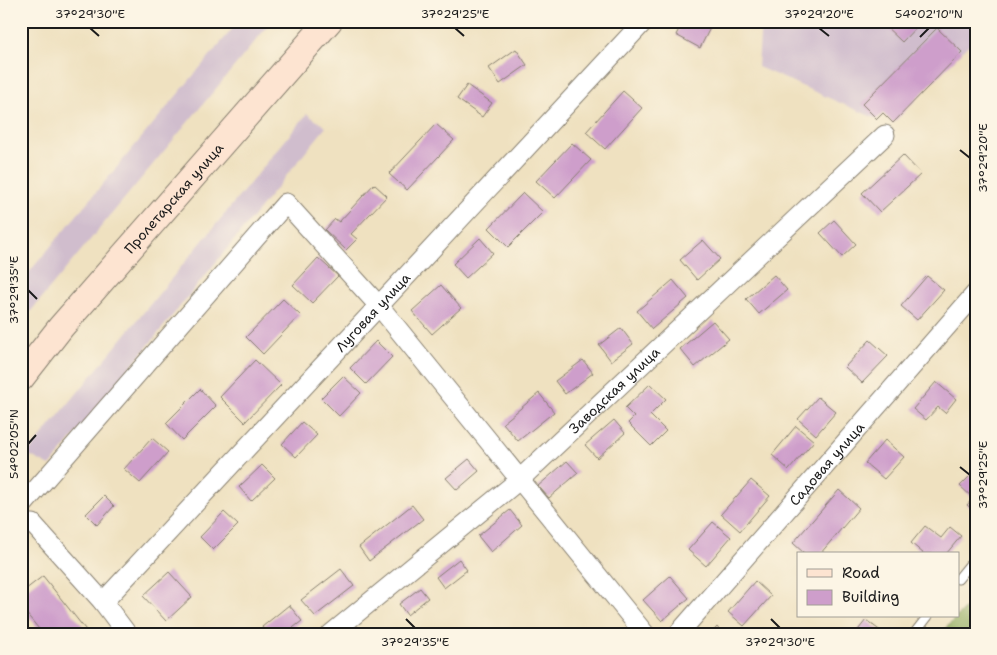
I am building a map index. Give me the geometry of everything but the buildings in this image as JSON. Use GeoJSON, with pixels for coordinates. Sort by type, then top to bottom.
{"type":"FeatureCollection","features":[{"type":"Feature","properties":{"kind":"main road","name":"Пролетарская улица"},"geometry":{"type":"LineString","coordinates":[[21,378],[61,327],[329,21]]}},
{"type":"Feature","properties":{"kind":"street","name":"Луговая улица"},"geometry":{"type":"LineString","coordinates":[[102,602],[380,307],[644,21]]}},
{"type":"Feature","properties":{"kind":"street","name":"Заводская улица"},"geometry":{"type":"LineString","coordinates":[[331,634],[519,480],[885,135]]}},
{"type":"Feature","properties":{"kind":"street"},"geometry":{"type":"LineString","coordinates":[[21,506],[286,203],[380,307],[645,634]]}},
{"type":"Feature","properties":{"kind":"street","name":"Садовая улица"},"geometry":{"type":"LineString","coordinates":[[678,634],[976,293]]}},
{"type":"Feature","properties":{"kind":"street"},"geometry":{"type":"LineString","coordinates":[[21,524],[33,524],[102,602],[127,634]]}},
{"type":"Feature","properties":{"kind":"lane"},"geometry":{"type":"LineString","coordinates":[[960,576],[976,557]]}},
{"type":"Feature","properties":{"kind":"lane"},"geometry":{"type":"LineString","coordinates":[[914,634],[926,618]]}},
{"type":"Feature","properties":{"kind":"shaded area"},"geometry":{"type":"Polygon","coordinates":[[[239,21],[272,21],[21,323],[21,282],[239,21]]]}},
{"type":"Feature","properties":{"kind":"shaded area"},"geometry":{"type":"Polygon","coordinates":[[[761,21],[976,21],[976,37],[893,123],[883,113],[877,119],[758,67],[761,21]]]}},
{"type":"Feature","properties":{"kind":"shaded area"},"geometry":{"type":"Polygon","coordinates":[[[307,114],[326,127],[50,466],[27,454],[307,114]]]}},
{"type":"Feature","properties":{"kind":"green space"},"geometry":{"type":"Polygon","coordinates":[[[976,597],[976,634],[940,634],[956,618],[960,618],[960,613],[976,597]]]}}]}
